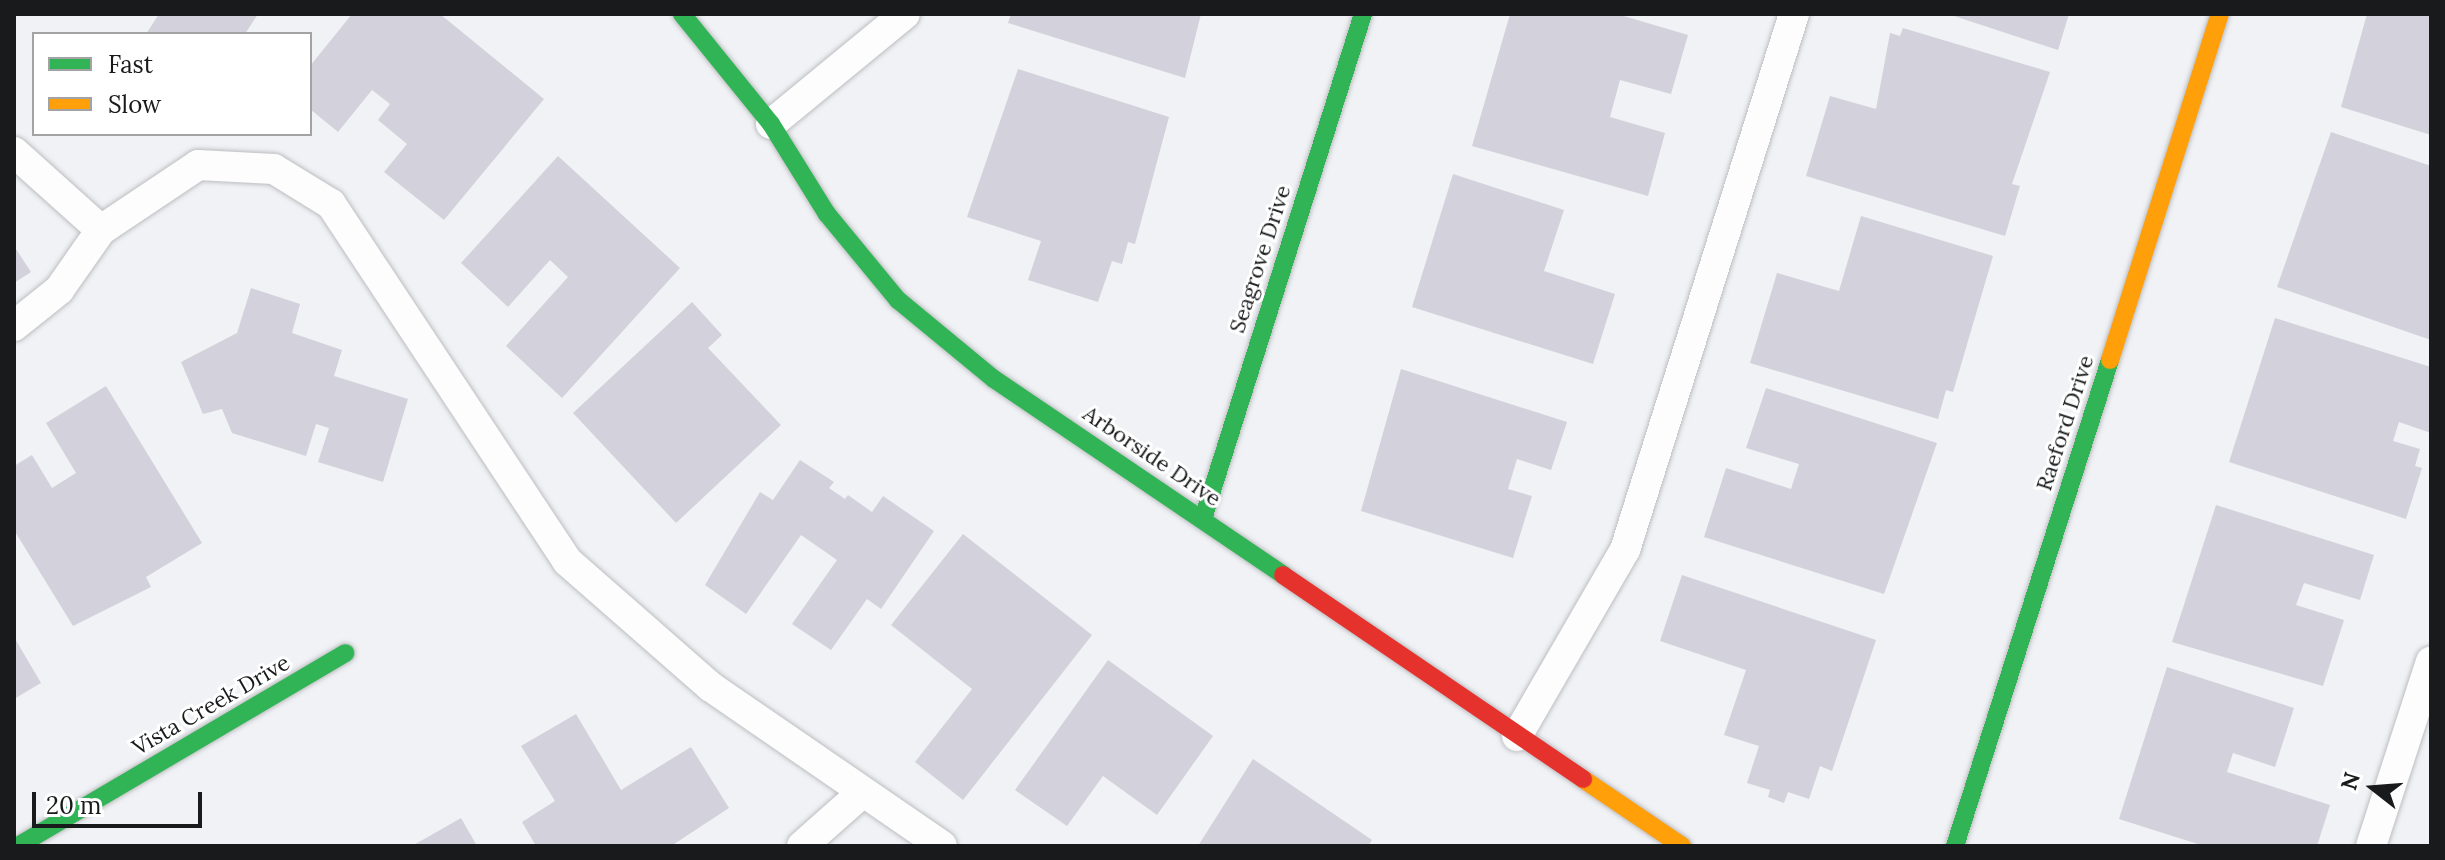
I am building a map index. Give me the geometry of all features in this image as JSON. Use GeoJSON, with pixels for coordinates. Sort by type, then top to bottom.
{"type":"FeatureCollection","features":[{"type":"Feature","properties":{"kind":"street","name":"Arborside Drive"},"geometry":{"type":"LineString","coordinates":[[682,14],[771,124],[827,214],[898,300],[994,379],[1682,846]]}},
{"type":"Feature","properties":{"kind":"street","name":"Seagrove Drive"},"geometry":{"type":"LineString","coordinates":[[1203,519],[1363,14]]}},
{"type":"Feature","properties":{"kind":"street","name":"Raeford Drive"},"geometry":{"type":"LineString","coordinates":[[1955,846],[2220,14]]}},
{"type":"Feature","properties":{"kind":"street","name":"Vista Creek Drive"},"geometry":{"type":"LineString","coordinates":[[18,846],[345,653]]}},
{"type":"Feature","properties":{"kind":"lane"},"geometry":{"type":"LineString","coordinates":[[771,124],[905,14]]}},
{"type":"Feature","properties":{"kind":"lane"},"geometry":{"type":"LineString","coordinates":[[1517,736],[1625,550],[1794,14]]}},
{"type":"Feature","properties":{"kind":"lane"},"geometry":{"type":"LineString","coordinates":[[14,152],[101,230]]}},
{"type":"Feature","properties":{"kind":"lane"},"geometry":{"type":"LineString","coordinates":[[14,326],[59,290],[101,230],[198,165],[274,169],[331,204],[567,561],[711,687],[942,846]]}},
{"type":"Feature","properties":{"kind":"lane"},"geometry":{"type":"LineString","coordinates":[[2371,846],[2431,661]]}},
{"type":"Feature","properties":{"kind":"lane"},"geometry":{"type":"LineString","coordinates":[[802,846],[863,792]]}},
{"type":"Feature","properties":{"kind":"building"},"geometry":{"type":"Polygon","coordinates":[[[159,14],[258,14],[246,32],[147,32],[159,14]]]}},
{"type":"Feature","properties":{"kind":"building"},"geometry":{"type":"Polygon","coordinates":[[[352,14],[440,14],[544,99],[444,220],[384,172],[407,144],[378,120],[390,104],[372,90],[338,132],[312,111],[312,64],[352,14]]]}},
{"type":"Feature","properties":{"kind":"building"},"geometry":{"type":"Polygon","coordinates":[[[1011,14],[1201,14],[1185,78],[1008,23],[1011,14]]]}},
{"type":"Feature","properties":{"kind":"building"},"geometry":{"type":"Polygon","coordinates":[[[1510,14],[1617,14],[1688,35],[1671,94],[1620,80],[1610,117],[1665,133],[1648,196],[1472,146],[1510,14]]]}},
{"type":"Feature","properties":{"kind":"building"},"geometry":{"type":"Polygon","coordinates":[[[1948,14],[2069,14],[2058,50],[1948,14]]]}},
{"type":"Feature","properties":{"kind":"building"},"geometry":{"type":"Polygon","coordinates":[[[2367,14],[2431,14],[2431,135],[2341,107],[2367,14]]]}},
{"type":"Feature","properties":{"kind":"building"},"geometry":{"type":"Polygon","coordinates":[[[1903,28],[2050,72],[2012,184],[2020,186],[2005,236],[1806,176],[1830,96],[1876,109],[1890,33],[1900,36],[1903,28]]]}},
{"type":"Feature","properties":{"kind":"building"},"geometry":{"type":"Polygon","coordinates":[[[1018,69],[1169,117],[1135,244],[1128,242],[1122,264],[1112,261],[1098,302],[1028,280],[1041,241],[967,217],[1018,69]]]}},
{"type":"Feature","properties":{"kind":"building"},"geometry":{"type":"Polygon","coordinates":[[[2331,132],[2431,166],[2431,340],[2277,287],[2331,132]]]}},
{"type":"Feature","properties":{"kind":"building"},"geometry":{"type":"Polygon","coordinates":[[[558,156],[680,268],[562,398],[506,346],[568,277],[550,260],[508,307],[461,263],[558,156]]]}},
{"type":"Feature","properties":{"kind":"building"},"geometry":{"type":"Polygon","coordinates":[[[1453,174],[1564,210],[1544,271],[1615,294],[1593,364],[1412,307],[1453,174]]]}},
{"type":"Feature","properties":{"kind":"building"},"geometry":{"type":"Polygon","coordinates":[[[1861,216],[1993,256],[1953,392],[1946,390],[1938,419],[1750,363],[1777,273],[1839,291],[1861,216]]]}},
{"type":"Feature","properties":{"kind":"building"},"geometry":{"type":"Polygon","coordinates":[[[14,246],[31,272],[14,283],[14,246]]]}},
{"type":"Feature","properties":{"kind":"building"},"geometry":{"type":"Polygon","coordinates":[[[251,288],[300,304],[292,333],[342,350],[334,376],[408,399],[383,482],[318,462],[329,428],[316,424],[306,456],[232,433],[222,409],[203,414],[181,362],[237,333],[251,288]]]}},
{"type":"Feature","properties":{"kind":"building"},"geometry":{"type":"Polygon","coordinates":[[[692,302],[722,335],[708,348],[781,425],[676,523],[573,413],[692,302]]]}},
{"type":"Feature","properties":{"kind":"building"},"geometry":{"type":"Polygon","coordinates":[[[2275,318],[2431,367],[2431,433],[2399,422],[2393,441],[2420,449],[2415,466],[2422,468],[2406,519],[2229,462],[2275,318]]]}},
{"type":"Feature","properties":{"kind":"building"},"geometry":{"type":"Polygon","coordinates":[[[1401,369],[1567,422],[1551,470],[1517,459],[1508,489],[1532,496],[1513,558],[1361,511],[1401,369]]]}},
{"type":"Feature","properties":{"kind":"building"},"geometry":{"type":"Polygon","coordinates":[[[106,386],[202,543],[146,577],[151,587],[73,626],[14,530],[14,466],[32,455],[52,488],[76,473],[46,423],[106,386]]]}},
{"type":"Feature","properties":{"kind":"building"},"geometry":{"type":"Polygon","coordinates":[[[1766,388],[1937,443],[1884,594],[1704,537],[1726,468],[1791,489],[1799,464],[1746,448],[1766,388]]]}},
{"type":"Feature","properties":{"kind":"building"},"geometry":{"type":"Polygon","coordinates":[[[800,460],[834,482],[829,488],[845,499],[848,495],[872,512],[883,496],[934,531],[881,609],[867,599],[831,650],[792,624],[837,560],[801,535],[746,614],[705,585],[760,492],[773,500],[800,460]]]}},
{"type":"Feature","properties":{"kind":"building"},"geometry":{"type":"Polygon","coordinates":[[[2216,505],[2374,555],[2360,600],[2304,583],[2296,605],[2344,620],[2323,686],[2172,642],[2216,505]]]}},
{"type":"Feature","properties":{"kind":"building"},"geometry":{"type":"Polygon","coordinates":[[[963,534],[1092,635],[963,800],[915,762],[972,689],[891,625],[963,534]]]}},
{"type":"Feature","properties":{"kind":"building"},"geometry":{"type":"Polygon","coordinates":[[[1682,575],[1876,640],[1832,771],[1820,766],[1809,799],[1788,792],[1784,803],[1768,797],[1770,790],[1747,783],[1759,746],[1724,735],[1746,670],[1660,641],[1682,575]]]}},
{"type":"Feature","properties":{"kind":"building"},"geometry":{"type":"Polygon","coordinates":[[[14,637],[41,683],[14,699],[14,637]]]}},
{"type":"Feature","properties":{"kind":"building"},"geometry":{"type":"Polygon","coordinates":[[[1108,660],[1213,736],[1157,815],[1103,776],[1067,826],[1015,790],[1108,660]]]}},
{"type":"Feature","properties":{"kind":"building"},"geometry":{"type":"Polygon","coordinates":[[[2167,667],[2294,708],[2275,767],[2233,753],[2227,772],[2330,805],[2317,846],[2204,846],[2119,819],[2167,667]]]}},
{"type":"Feature","properties":{"kind":"building"},"geometry":{"type":"Polygon","coordinates":[[[576,714],[621,790],[691,747],[729,808],[671,846],[536,846],[522,822],[555,801],[521,746],[576,714]]]}},
{"type":"Feature","properties":{"kind":"building"},"geometry":{"type":"Polygon","coordinates":[[[1253,759],[1372,840],[1368,846],[1198,846],[1253,759]]]}},
{"type":"Feature","properties":{"kind":"building"},"geometry":{"type":"Polygon","coordinates":[[[461,818],[477,846],[412,846],[461,818]]]}},
{"type":"Feature","properties":{"kind":"traffic: fast"},"geometry":{"type":"LineString","coordinates":[[682,14],[771,124],[827,214],[898,300],[994,379],[1283,575]]}},
{"type":"Feature","properties":{"kind":"traffic: fast"},"geometry":{"type":"LineString","coordinates":[[1203,519],[1363,14]]}},
{"type":"Feature","properties":{"kind":"traffic: fast"},"geometry":{"type":"LineString","coordinates":[[1955,846],[2110,360]]}},
{"type":"Feature","properties":{"kind":"traffic: fast"},"geometry":{"type":"LineString","coordinates":[[18,846],[345,653]]}},
{"type":"Feature","properties":{"kind":"traffic: slow"},"geometry":{"type":"LineString","coordinates":[[2110,360],[2220,14]]}},
{"type":"Feature","properties":{"kind":"traffic: slow"},"geometry":{"type":"LineString","coordinates":[[1583,779],[1682,846]]}},
{"type":"Feature","properties":{"kind":"traffic: jam"},"geometry":{"type":"LineString","coordinates":[[1283,575],[1583,779]]}}]}
